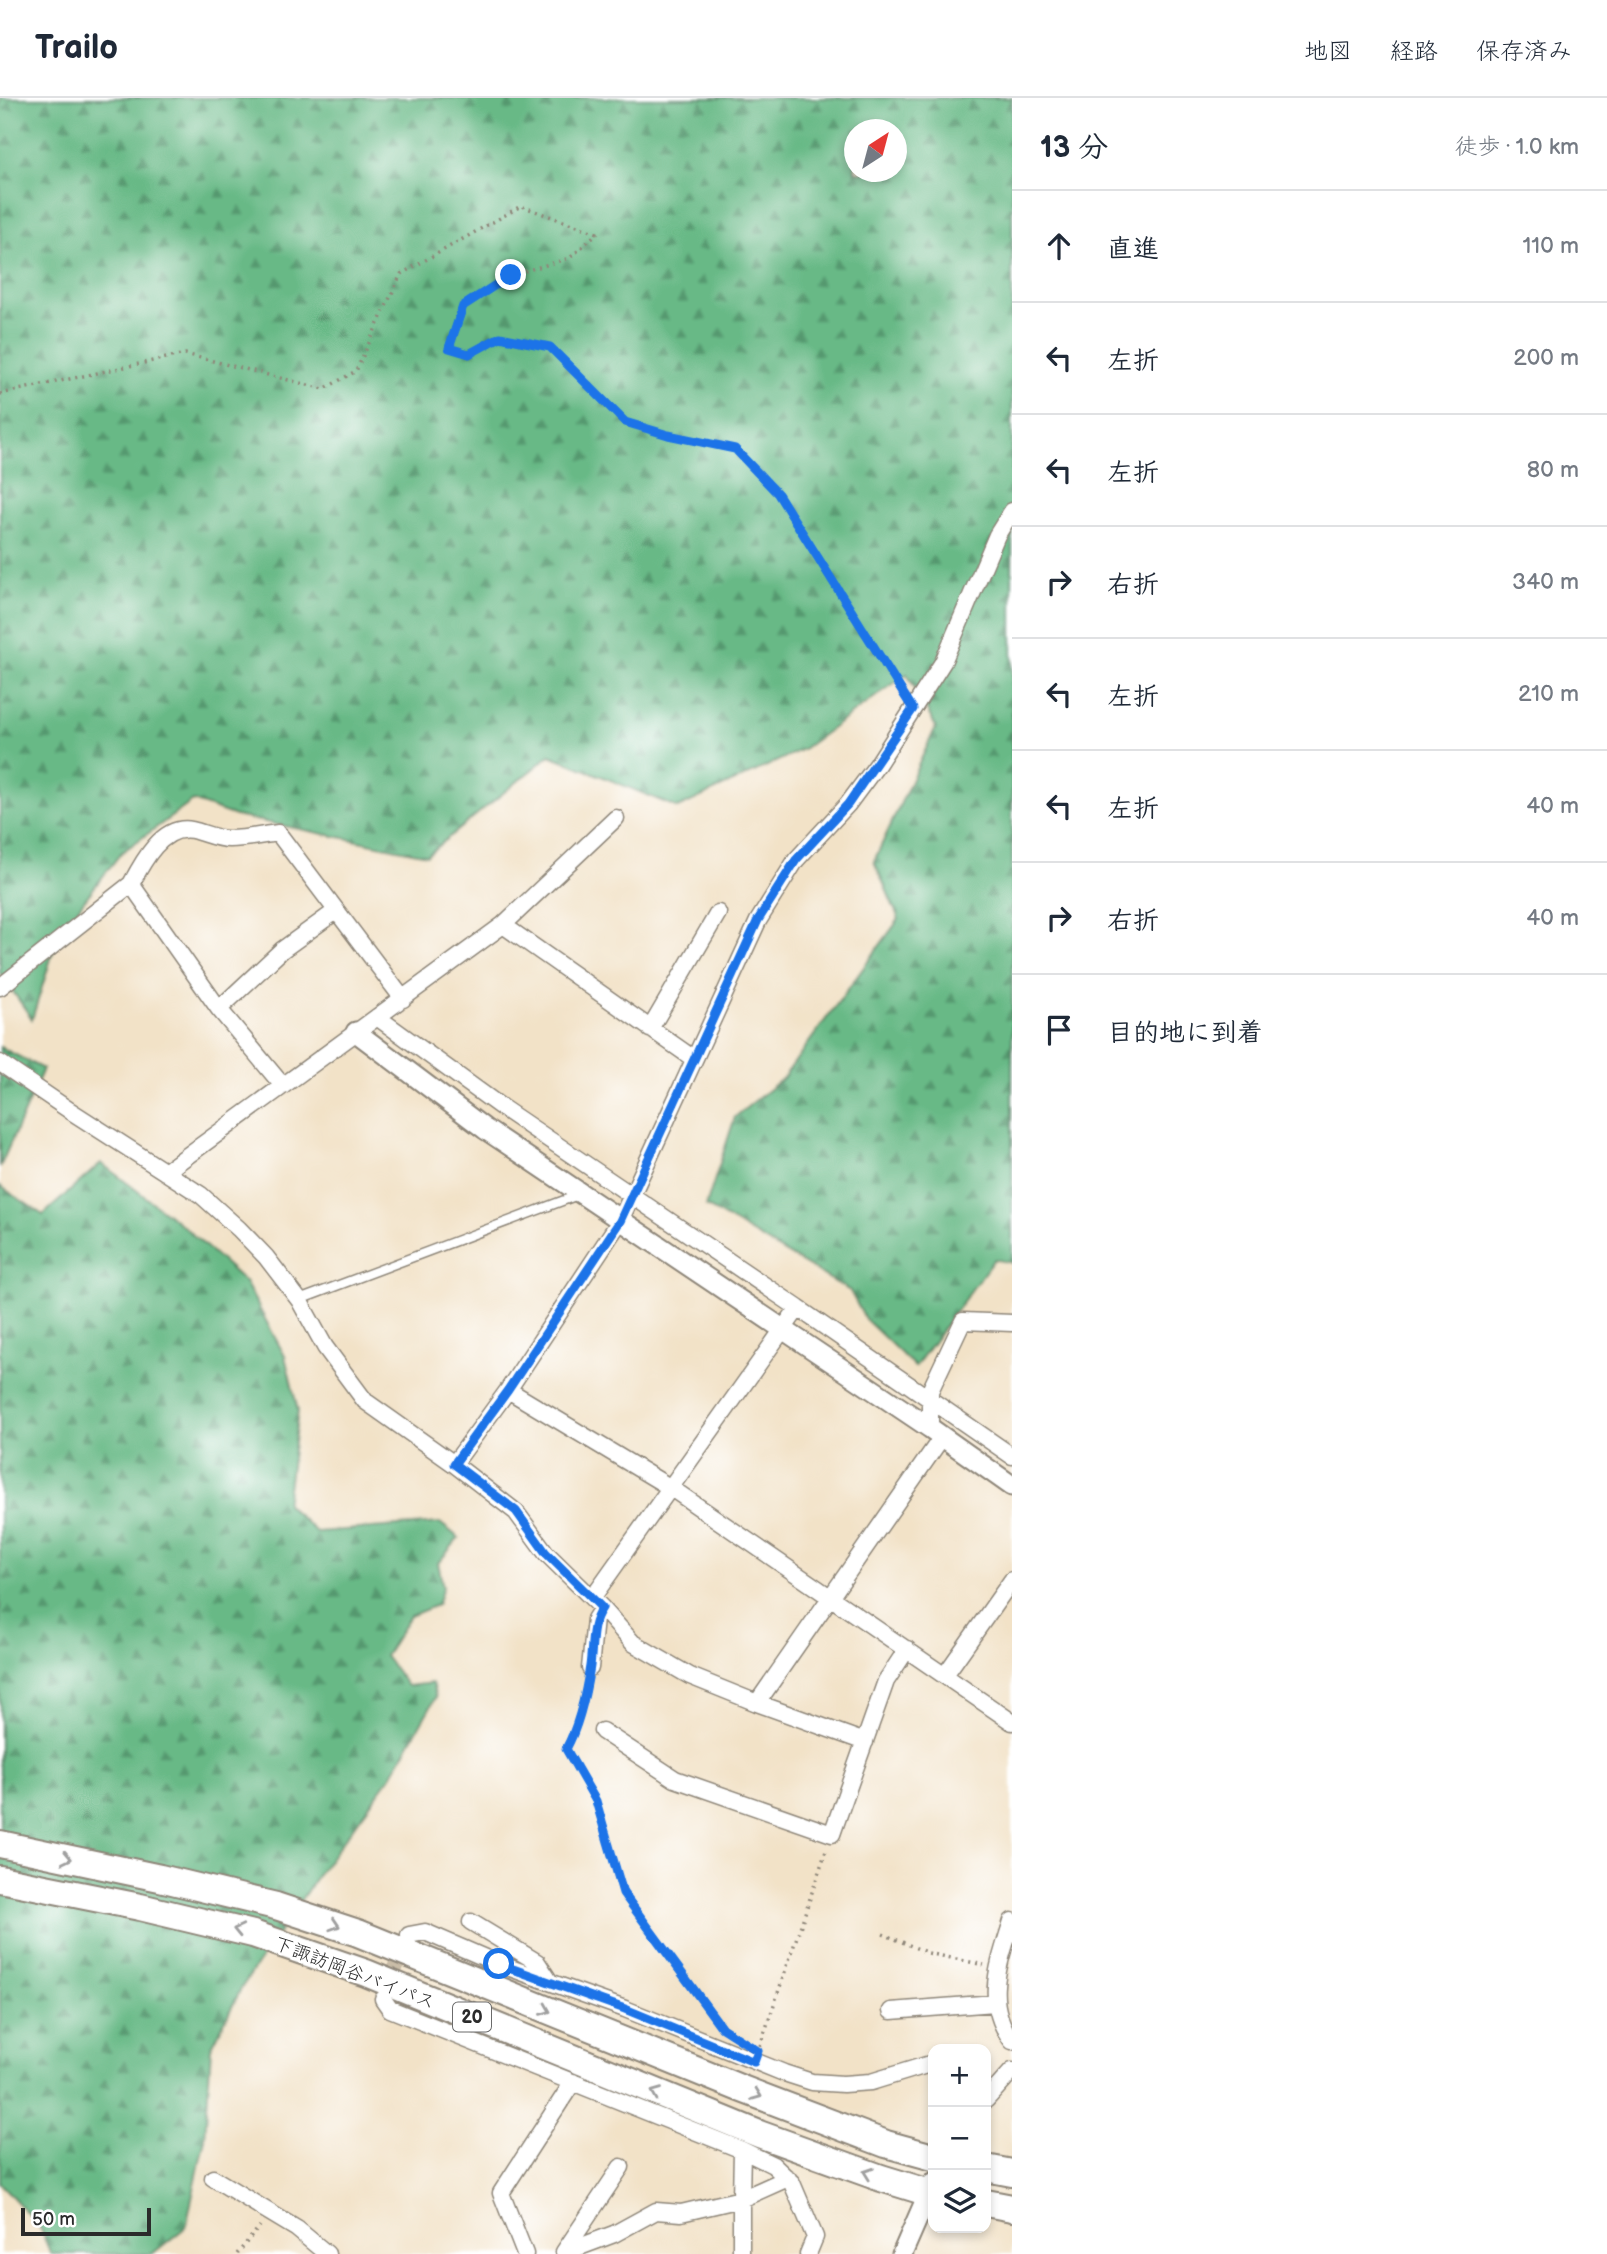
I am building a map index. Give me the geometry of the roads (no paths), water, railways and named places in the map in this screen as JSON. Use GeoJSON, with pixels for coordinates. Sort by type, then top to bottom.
{"type":"FeatureCollection","features":[{"type":"Feature","properties":{"kind":"highway","name":"下諏訪岡谷バイパス"},"geometry":{"type":"LineString","coordinates":[[0,1844],[276,1906],[358,1933],[754,2094],[886,2144],[928,2156]]}},
{"type":"Feature","properties":{"kind":"highway","name":"下諏訪岡谷バイパス"},"geometry":{"type":"LineString","coordinates":[[0,1879],[253,1934],[366,1973],[759,2134],[928,2189]]}},
{"type":"Feature","properties":{"kind":"highway"},"geometry":{"type":"LineString","coordinates":[[991,2169],[1012,2174]]}},
{"type":"Feature","properties":{"kind":"highway"},"geometry":{"type":"LineString","coordinates":[[991,2204],[1012,2208]]}},
{"type":"Feature","properties":{"kind":"street"},"geometry":{"type":"LineString","coordinates":[[454,1464],[508,1390],[620,1221],[758,920],[796,860],[848,804],[943,662],[997,535],[1012,511]]}},
{"type":"Feature","properties":{"kind":"street"},"geometry":{"type":"LineString","coordinates":[[165,1172],[503,925],[616,818]]}},
{"type":"Feature","properties":{"kind":"street"},"geometry":{"type":"LineString","coordinates":[[0,988],[131,884],[140,866],[164,837],[179,830],[192,830],[208,836],[230,839],[278,834],[403,999]]}},
{"type":"Feature","properties":{"kind":"street"},"geometry":{"type":"LineString","coordinates":[[131,884],[219,1009],[283,1086]]}},
{"type":"Feature","properties":{"kind":"street"},"geometry":{"type":"LineString","coordinates":[[219,1009],[282,950],[336,911]]}},
{"type":"Feature","properties":{"kind":"street"},"geometry":{"type":"LineString","coordinates":[[650,1029],[718,913]]}},
{"type":"Feature","properties":{"kind":"street"},"geometry":{"type":"LineString","coordinates":[[503,925],[694,1059]]}},
{"type":"Feature","properties":{"kind":"street"},"geometry":{"type":"LineString","coordinates":[[377,1017],[501,1107],[1012,1456]]}},
{"type":"Feature","properties":{"kind":"street"},"geometry":{"type":"LineString","coordinates":[[356,1032],[485,1129],[1012,1486]]}},
{"type":"Feature","properties":{"kind":"street"},"geometry":{"type":"LineString","coordinates":[[0,1063],[201,1195],[239,1228],[266,1257],[299,1300],[325,1347],[365,1401],[516,1511],[546,1553],[633,1643],[690,1676],[865,1742]]}},
{"type":"Feature","properties":{"kind":"street"},"geometry":{"type":"LineString","coordinates":[[485,1129],[501,1107]]}},
{"type":"Feature","properties":{"kind":"street"},"geometry":{"type":"LineString","coordinates":[[590,1668],[597,1603],[671,1488],[798,1308]]}},
{"type":"Feature","properties":{"kind":"street"},"geometry":{"type":"LineString","coordinates":[[757,1703],[830,1597],[936,1433],[929,1399],[930,1391],[963,1321],[1012,1323]]}},
{"type":"Feature","properties":{"kind":"street"},"geometry":{"type":"LineString","coordinates":[[508,1390],[671,1488],[1012,1722]]}},
{"type":"Feature","properties":{"kind":"street"},"geometry":{"type":"LineString","coordinates":[[945,1675],[1012,1580]]}},
{"type":"Feature","properties":{"kind":"street"},"geometry":{"type":"LineString","coordinates":[[603,1731],[675,1779],[832,1834],[886,1681],[907,1649]]}},
{"type":"Feature","properties":{"kind":"street"},"geometry":{"type":"LineString","coordinates":[[1012,1921],[998,1968],[995,2003],[1002,2027],[1012,2041]]}},
{"type":"Feature","properties":{"kind":"street"},"geometry":{"type":"LineString","coordinates":[[471,1922],[537,1962],[550,1982]]}},
{"type":"Feature","properties":{"kind":"street"},"geometry":{"type":"LineString","coordinates":[[409,1935],[425,1932],[499,1964],[756,2057],[812,2082],[871,2082],[928,2065]]}},
{"type":"Feature","properties":{"kind":"street"},"geometry":{"type":"LineString","coordinates":[[383,1999],[390,2009],[742,2150],[773,2165],[792,2183],[815,2237],[808,2254]]}},
{"type":"Feature","properties":{"kind":"street"},"geometry":{"type":"LineString","coordinates":[[891,2011],[995,2003]]}},
{"type":"Feature","properties":{"kind":"street"},"geometry":{"type":"LineString","coordinates":[[991,2094],[1012,2071]]}},
{"type":"Feature","properties":{"kind":"street"},"geometry":{"type":"LineString","coordinates":[[525,2254],[501,2193],[573,2082]]}},
{"type":"Feature","properties":{"kind":"street"},"geometry":{"type":"LineString","coordinates":[[741,2254],[742,2150]]}},
{"type":"Feature","properties":{"kind":"street"},"geometry":{"type":"LineString","coordinates":[[561,2253],[621,2167]]}},
{"type":"Feature","properties":{"kind":"street"},"geometry":{"type":"LineString","coordinates":[[213,2178],[297,2229],[327,2254]]}},
{"type":"Feature","properties":{"kind":"street"},"geometry":{"type":"LineString","coordinates":[[561,2253],[614,2234],[656,2211],[681,2213],[741,2199],[788,2178]]}},
{"type":"Feature","properties":{"kind":"street"},"geometry":{"type":"LineString","coordinates":[[902,2254],[928,2199]]}},
{"type":"Feature","properties":{"kind":"lane"},"geometry":{"type":"LineString","coordinates":[[299,1300],[581,1194]]}},
{"type":"Feature","properties":{"kind":"tunnel"},"geometry":{"type":"LineString","coordinates":[[386,1991],[405,1943]]}}]}
